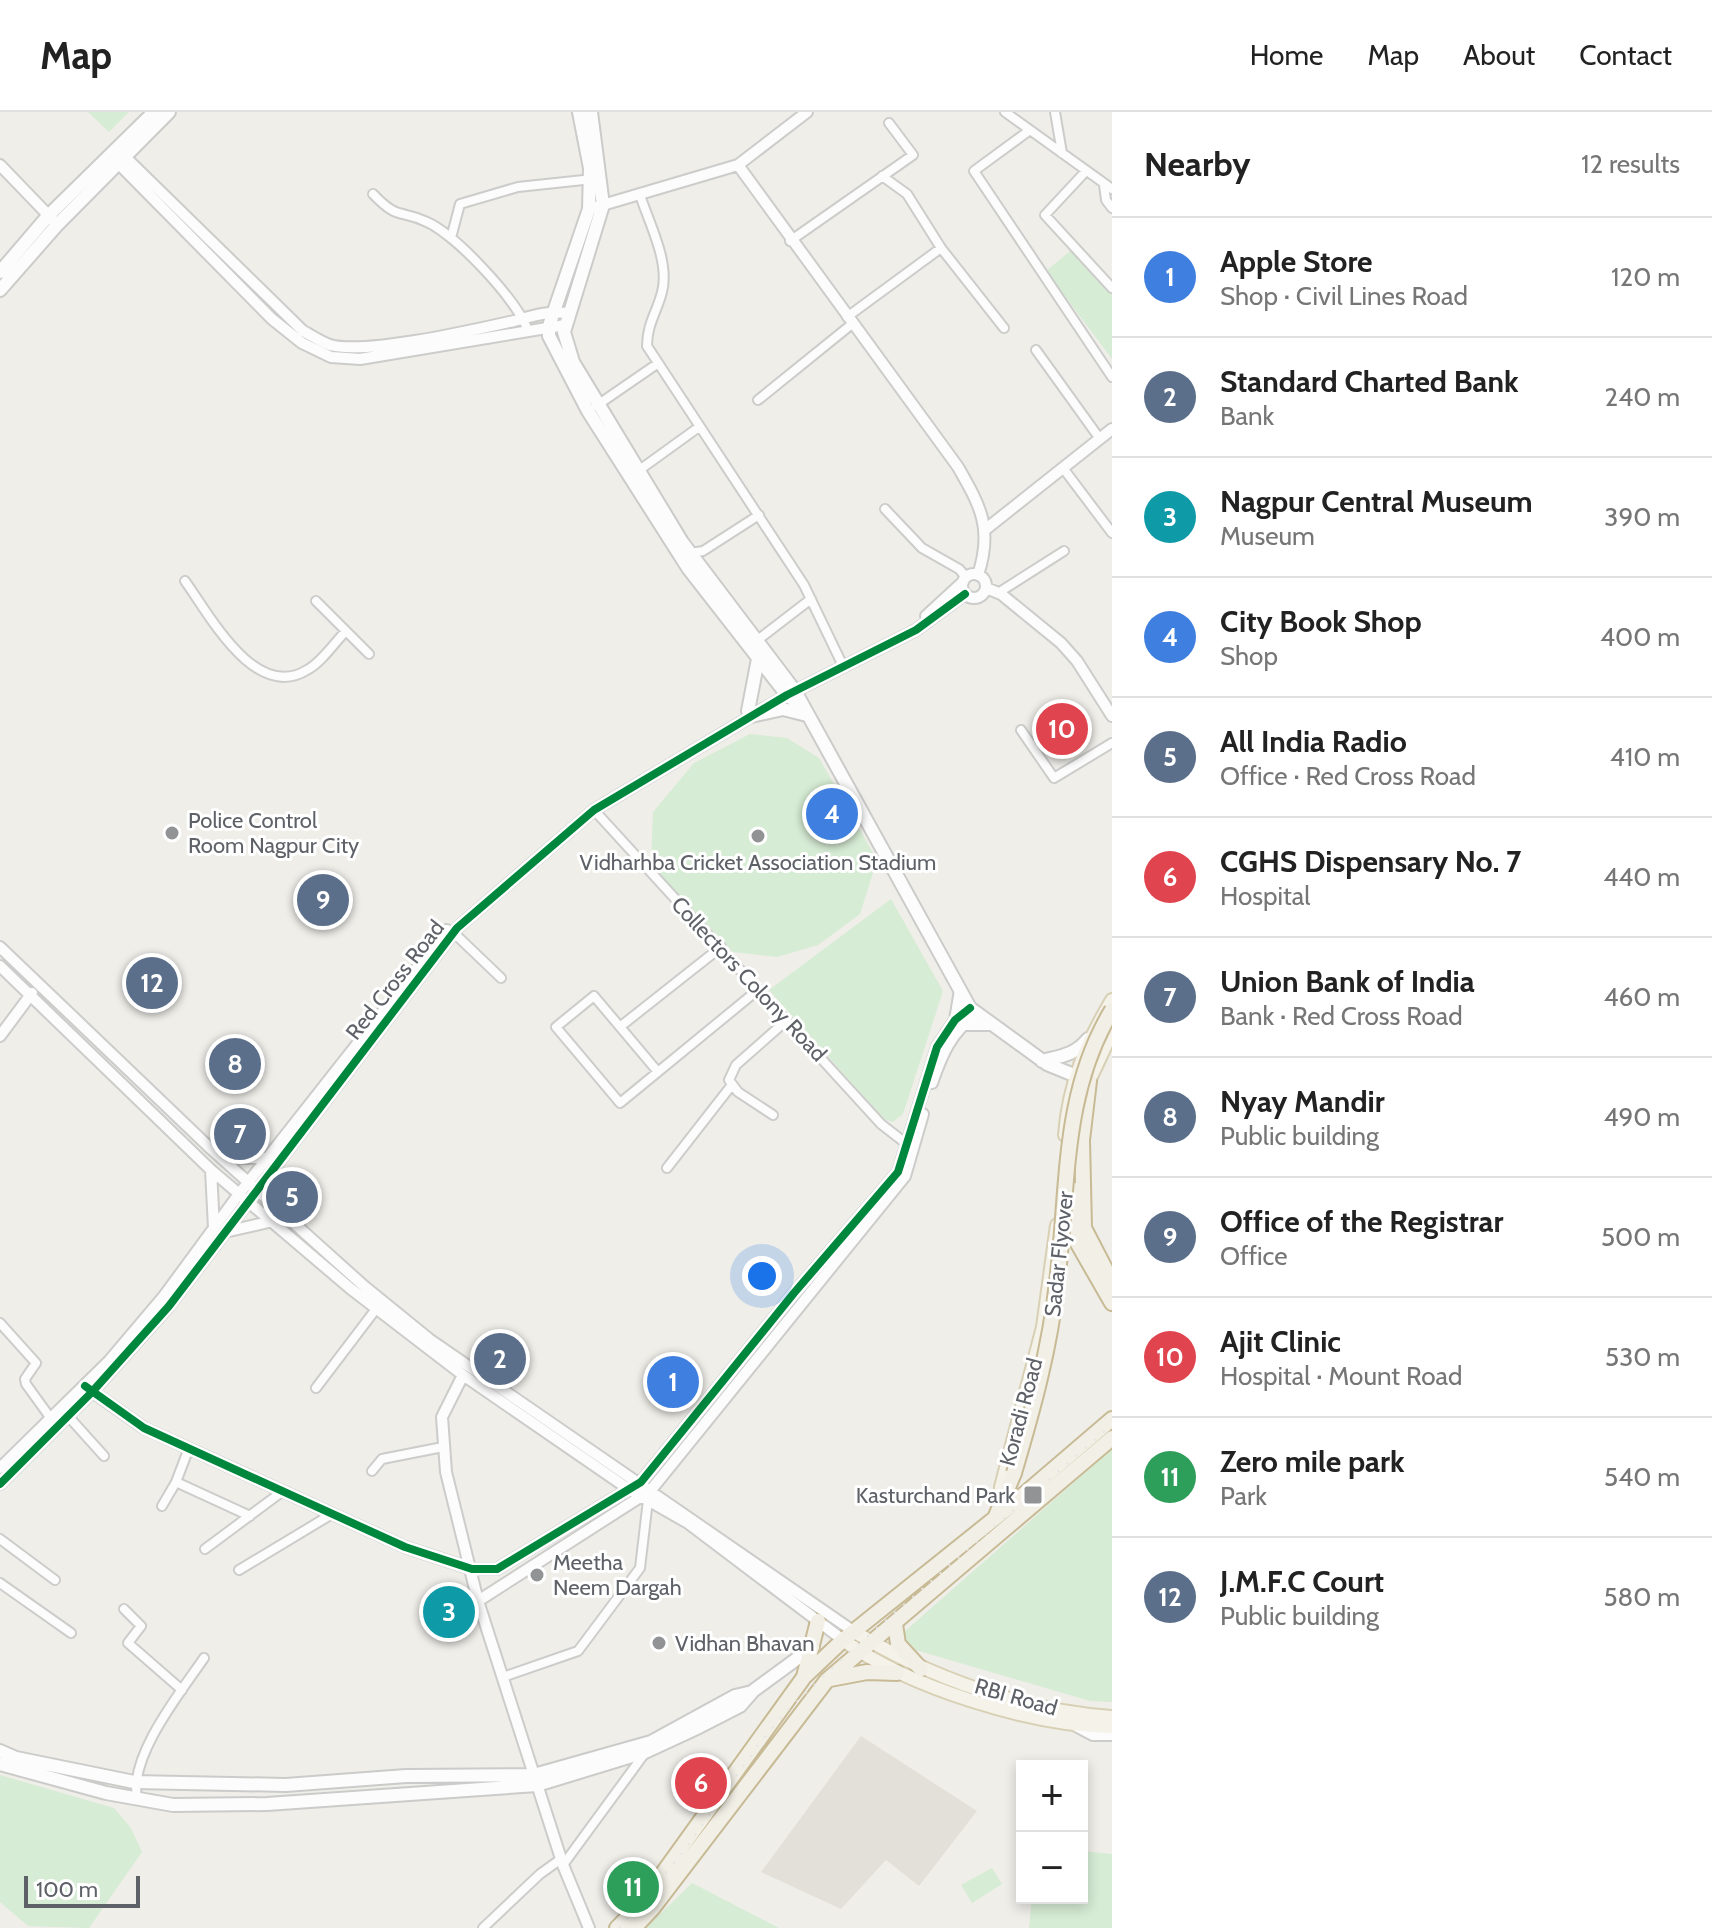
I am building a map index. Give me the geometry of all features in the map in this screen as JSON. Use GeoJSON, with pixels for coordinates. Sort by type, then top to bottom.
{"type":"FeatureCollection","features":[{"type":"Feature","properties":{"kind":"highway","name":"Sadar Flyover"},"geometry":{"type":"LineString","coordinates":[[1018,1473],[1046,1356],[1059,1270],[1075,1096],[1091,1048],[1112,1010]]}},
{"type":"Feature","properties":{"kind":"highway","name":"Sadar Flyover"},"geometry":{"type":"LineString","coordinates":[[1003,1509],[1047,1383],[1063,1293],[1080,1098],[1087,1072],[1112,1021]]}},
{"type":"Feature","properties":{"kind":"highway"},"geometry":{"type":"LineString","coordinates":[[1081,1079],[1086,1247],[1112,1303]]}},
{"type":"Feature","properties":{"kind":"highway"},"geometry":{"type":"LineString","coordinates":[[1063,1159],[1074,1186],[1073,1235],[1112,1282]]}},
{"type":"Feature","properties":{"kind":"highway"},"geometry":{"type":"LineString","coordinates":[[617,1928],[640,1905],[804,1677],[848,1635],[1112,1419]]}},
{"type":"Feature","properties":{"kind":"highway"},"geometry":{"type":"LineString","coordinates":[[634,1928],[662,1897],[827,1680],[1112,1438]]}},
{"type":"Feature","properties":{"kind":"highway"},"geometry":{"type":"LineString","coordinates":[[1003,1509],[1017,1521]]}},
{"type":"Feature","properties":{"kind":"highway"},"geometry":{"type":"LineString","coordinates":[[804,1677],[818,1621]]}},
{"type":"Feature","properties":{"kind":"highway"},"geometry":{"type":"LineString","coordinates":[[895,1624],[898,1644],[921,1669]]}},
{"type":"Feature","properties":{"kind":"highway"},"geometry":{"type":"LineString","coordinates":[[827,1680],[867,1672],[897,1673]]}},
{"type":"Feature","properties":{"kind":"main road"},"geometry":{"type":"LineString","coordinates":[[118,156],[154,112]]}},
{"type":"Feature","properties":{"kind":"main road"},"geometry":{"type":"LineString","coordinates":[[0,272],[118,156],[169,112]]}},
{"type":"Feature","properties":{"kind":"main road"},"geometry":{"type":"LineString","coordinates":[[579,112],[603,205],[567,319],[573,362],[596,406],[690,553],[804,710],[974,1011],[1042,1061],[1081,1079],[1112,1032]]}},
{"type":"Feature","properties":{"kind":"main road"},"geometry":{"type":"LineString","coordinates":[[591,112],[597,178],[549,326],[560,363],[616,458],[688,568],[758,659],[790,691]]}},
{"type":"Feature","properties":{"kind":"main road"},"geometry":{"type":"LineString","coordinates":[[0,290],[52,220]]}},
{"type":"Feature","properties":{"kind":"main road"},"geometry":{"type":"LineString","coordinates":[[758,659],[749,713],[804,710]]}},
{"type":"Feature","properties":{"kind":"main road","name":"Koradi Road"},"geometry":{"type":"LineString","coordinates":[[1003,1509],[1001,1487],[1043,1327],[1059,1214],[1063,1159],[1091,1035],[1112,1000]]}},
{"type":"Feature","properties":{"kind":"main road"},"geometry":{"type":"LineString","coordinates":[[1042,1061],[1080,1049],[1091,1035]]}},
{"type":"Feature","properties":{"kind":"main road"},"geometry":{"type":"LineString","coordinates":[[848,1635],[897,1673],[1033,1717],[1076,1726],[1112,1727]]}},
{"type":"Feature","properties":{"kind":"main road"},"geometry":{"type":"LineString","coordinates":[[0,1764],[22,1772],[173,1805],[267,1804],[536,1780],[648,1747],[735,1696],[753,1691],[813,1647]]}},
{"type":"Feature","properties":{"kind":"main road","name":"RBI Road"},"geometry":{"type":"LineString","coordinates":[[866,1647],[921,1669],[1034,1704],[1073,1714],[1112,1717]]}},
{"type":"Feature","properties":{"kind":"main road"},"geometry":{"type":"LineString","coordinates":[[0,1751],[16,1758],[134,1782],[286,1785],[397,1777],[536,1780]]}},
{"type":"Feature","properties":{"kind":"main road"},"geometry":{"type":"LineString","coordinates":[[396,1793],[397,1777]]}},
{"type":"Feature","properties":{"kind":"street"},"geometry":{"type":"LineString","coordinates":[[589,209],[738,165],[807,112]]}},
{"type":"Feature","properties":{"kind":"street"},"geometry":{"type":"LineString","coordinates":[[1005,112],[1108,187],[1106,200],[1112,208]]}},
{"type":"Feature","properties":{"kind":"street"},"geometry":{"type":"LineString","coordinates":[[1055,112],[1062,154]]}},
{"type":"Feature","properties":{"kind":"street"},"geometry":{"type":"LineString","coordinates":[[790,241],[913,155],[889,123]]}},
{"type":"Feature","properties":{"kind":"street"},"geometry":{"type":"LineString","coordinates":[[1030,130],[974,171],[1112,377]]}},
{"type":"Feature","properties":{"kind":"street"},"geometry":{"type":"LineString","coordinates":[[118,156],[303,331],[330,345],[352,347],[386,343],[554,311],[567,319]]}},
{"type":"Feature","properties":{"kind":"street"},"geometry":{"type":"LineString","coordinates":[[118,156],[272,319],[302,343],[331,357],[360,359],[528,331],[567,319]]}},
{"type":"Feature","properties":{"kind":"street"},"geometry":{"type":"LineString","coordinates":[[0,165],[52,220]]}},
{"type":"Feature","properties":{"kind":"street"},"geometry":{"type":"LineString","coordinates":[[738,165],[790,241],[958,467],[976,498],[986,529],[985,553],[978,575]]}},
{"type":"Feature","properties":{"kind":"street"},"geometry":{"type":"LineString","coordinates":[[1086,171],[1045,215],[1112,288]]}},
{"type":"Feature","properties":{"kind":"street"},"geometry":{"type":"LineString","coordinates":[[882,176],[907,194],[941,248],[1004,328]]}},
{"type":"Feature","properties":{"kind":"street"},"geometry":{"type":"LineString","coordinates":[[451,238],[460,204],[518,187],[597,178]]}},
{"type":"Feature","properties":{"kind":"street"},"geometry":{"type":"LineString","coordinates":[[373,194],[392,213],[427,222],[451,238],[524,318],[528,331]]}},
{"type":"Feature","properties":{"kind":"street"},"geometry":{"type":"LineString","coordinates":[[640,195],[664,272],[662,290],[647,328],[647,346],[811,599],[842,664]]}},
{"type":"Feature","properties":{"kind":"street"},"geometry":{"type":"LineString","coordinates":[[758,400],[849,321],[941,248]]}},
{"type":"Feature","properties":{"kind":"street"},"geometry":{"type":"LineString","coordinates":[[986,529],[1108,435],[1036,350]]}},
{"type":"Feature","properties":{"kind":"street"},"geometry":{"type":"LineString","coordinates":[[596,406],[657,364]]}},
{"type":"Feature","properties":{"kind":"street"},"geometry":{"type":"LineString","coordinates":[[638,471],[699,427]]}},
{"type":"Feature","properties":{"kind":"street"},"geometry":{"type":"LineString","coordinates":[[1063,468],[1112,533]]}},
{"type":"Feature","properties":{"kind":"street"},"geometry":{"type":"LineString","coordinates":[[885,509],[922,548],[959,569],[965,594]]}},
{"type":"Feature","properties":{"kind":"street"},"geometry":{"type":"LineString","coordinates":[[690,553],[703,551],[759,515]]}},
{"type":"Feature","properties":{"kind":"street"},"geometry":{"type":"LineString","coordinates":[[1002,597],[1064,551]]}},
{"type":"Feature","properties":{"kind":"street"},"geometry":{"type":"LineString","coordinates":[[842,664],[907,629],[964,580],[978,575]]}},
{"type":"Feature","properties":{"kind":"street"},"geometry":{"type":"LineString","coordinates":[[965,594],[976,598],[984,591],[985,580],[978,575]]}},
{"type":"Feature","properties":{"kind":"street"},"geometry":{"type":"LineString","coordinates":[[185,581],[233,648],[254,669],[270,674],[298,674],[309,670],[346,631]]}},
{"type":"Feature","properties":{"kind":"street"},"geometry":{"type":"LineString","coordinates":[[984,591],[1002,597],[1061,643],[1077,661],[1112,716]]}},
{"type":"Feature","properties":{"kind":"street"},"geometry":{"type":"LineString","coordinates":[[842,664],[916,630],[965,594]]}},
{"type":"Feature","properties":{"kind":"street"},"geometry":{"type":"LineString","coordinates":[[755,642],[811,599]]}},
{"type":"Feature","properties":{"kind":"street"},"geometry":{"type":"LineString","coordinates":[[316,601],[369,654]]}},
{"type":"Feature","properties":{"kind":"street","name":"Red Cross Road"},"geometry":{"type":"LineString","coordinates":[[218,1230],[250,1202],[255,1185],[454,933],[594,810],[749,713],[842,664]]}},
{"type":"Feature","properties":{"kind":"street"},"geometry":{"type":"LineString","coordinates":[[357,1052],[449,927],[508,875],[602,799],[749,713]]}},
{"type":"Feature","properties":{"kind":"street"},"geometry":{"type":"LineString","coordinates":[[1021,730],[1054,778],[1112,743]]}},
{"type":"Feature","properties":{"kind":"street","name":"Collectors Colony Road"},"geometry":{"type":"LineString","coordinates":[[594,810],[881,1124],[908,1145]]}},
{"type":"Feature","properties":{"kind":"street"},"geometry":{"type":"LineString","coordinates":[[454,933],[501,978]]}},
{"type":"Feature","properties":{"kind":"street"},"geometry":{"type":"LineString","coordinates":[[0,947],[208,1146],[365,1287],[429,1339],[641,1482]]}},
{"type":"Feature","properties":{"kind":"street"},"geometry":{"type":"LineString","coordinates":[[621,1026],[721,947]]}},
{"type":"Feature","properties":{"kind":"street"},"geometry":{"type":"LineString","coordinates":[[0,966],[211,1170],[376,1309],[463,1375],[848,1635]]}},
{"type":"Feature","properties":{"kind":"street"},"geometry":{"type":"LineString","coordinates":[[0,1036],[38,985]]}},
{"type":"Feature","properties":{"kind":"street"},"geometry":{"type":"LineString","coordinates":[[658,1072],[594,996],[556,1027],[620,1103],[658,1072],[759,989]]}},
{"type":"Feature","properties":{"kind":"street"},"geometry":{"type":"LineString","coordinates":[[478,1601],[642,1494],[905,1176],[945,1047],[958,1023],[960,990]]}},
{"type":"Feature","properties":{"kind":"street"},"geometry":{"type":"LineString","coordinates":[[503,1677],[578,1651],[640,1568],[641,1482],[794,1293],[898,1172],[937,1047],[958,1023],[974,1011]]}},
{"type":"Feature","properties":{"kind":"street"},"geometry":{"type":"LineString","coordinates":[[773,1115],[731,1086],[729,1080],[736,1065],[787,1020]]}},
{"type":"Feature","properties":{"kind":"street"},"geometry":{"type":"LineString","coordinates":[[958,1023],[993,1025]]}},
{"type":"Feature","properties":{"kind":"street"},"geometry":{"type":"LineString","coordinates":[[667,1168],[731,1086]]}},
{"type":"Feature","properties":{"kind":"street"},"geometry":{"type":"LineString","coordinates":[[208,1146],[240,1158],[274,1160],[272,1177],[275,1193],[289,1218]]}},
{"type":"Feature","properties":{"kind":"street"},"geometry":{"type":"LineString","coordinates":[[211,1170],[218,1230],[273,1221]]}},
{"type":"Feature","properties":{"kind":"street","name":"Red Cross Road"},"geometry":{"type":"LineString","coordinates":[[0,1468],[70,1410],[169,1306],[239,1194],[255,1185]]}},
{"type":"Feature","properties":{"kind":"street"},"geometry":{"type":"LineString","coordinates":[[316,1388],[376,1309]]}},
{"type":"Feature","properties":{"kind":"street"},"geometry":{"type":"LineString","coordinates":[[0,1323],[36,1363],[25,1379],[26,1384],[55,1423]]}},
{"type":"Feature","properties":{"kind":"street"},"geometry":{"type":"LineString","coordinates":[[463,1375],[444,1407],[443,1447],[478,1601],[562,1862],[589,1928]]}},
{"type":"Feature","properties":{"kind":"street"},"geometry":{"type":"LineString","coordinates":[[85,1392],[144,1428],[332,1514],[405,1547],[472,1569],[497,1569],[642,1494]]}},
{"type":"Feature","properties":{"kind":"street"},"geometry":{"type":"LineString","coordinates":[[70,1410],[104,1456]]}},
{"type":"Feature","properties":{"kind":"street","name":"Red Cross Road"},"geometry":{"type":"LineString","coordinates":[[0,1484],[55,1423]]}},
{"type":"Feature","properties":{"kind":"street"},"geometry":{"type":"LineString","coordinates":[[372,1471],[382,1459],[443,1447]]}},
{"type":"Feature","properties":{"kind":"street"},"geometry":{"type":"LineString","coordinates":[[162,1506],[176,1482],[189,1448]]}},
{"type":"Feature","properties":{"kind":"street"},"geometry":{"type":"LineString","coordinates":[[176,1482],[250,1516]]}},
{"type":"Feature","properties":{"kind":"street"},"geometry":{"type":"LineString","coordinates":[[205,1549],[283,1491]]}},
{"type":"Feature","properties":{"kind":"street"},"geometry":{"type":"LineString","coordinates":[[642,1494],[688,1523],[818,1621],[848,1635]]}},
{"type":"Feature","properties":{"kind":"street"},"geometry":{"type":"LineString","coordinates":[[239,1570],[332,1514]]}},
{"type":"Feature","properties":{"kind":"street"},"geometry":{"type":"LineString","coordinates":[[0,1539],[55,1580]]}},
{"type":"Feature","properties":{"kind":"street"},"geometry":{"type":"LineString","coordinates":[[0,1583],[71,1633]]}},
{"type":"Feature","properties":{"kind":"street"},"geometry":{"type":"LineString","coordinates":[[124,1609],[141,1626],[128,1643],[182,1690]]}},
{"type":"Feature","properties":{"kind":"street"},"geometry":{"type":"LineString","coordinates":[[137,1798],[134,1782],[148,1748],[204,1658]]}},
{"type":"Feature","properties":{"kind":"street"},"geometry":{"type":"LineString","coordinates":[[1076,1726],[1093,1735],[1112,1735]]}},
{"type":"Feature","properties":{"kind":"street"},"geometry":{"type":"LineString","coordinates":[[483,1928],[540,1874],[562,1862],[648,1747]]}},
{"type":"Feature","properties":{"kind":"shaded area"},"geometry":{"type":"Polygon","coordinates":[[[861,1736],[977,1811],[919,1886],[886,1860],[841,1909],[761,1872],[861,1736]]]}},
{"type":"Feature","properties":{"kind":"green space"},"geometry":{"type":"Polygon","coordinates":[[[88,112],[129,112],[109,132],[88,112]]]}},
{"type":"Feature","properties":{"kind":"green space"},"geometry":{"type":"Polygon","coordinates":[[[1074,248],[1112,288],[1112,359],[1046,271],[1074,248]]]}},
{"type":"Feature","properties":{"kind":"green space","name":"Vidharhba Cricket Association Stadium"},"geometry":{"type":"Polygon","coordinates":[[[750,734],[787,738],[819,758],[877,860],[860,914],[818,945],[777,957],[733,952],[651,866],[653,812],[694,763],[750,734]]]}},
{"type":"Feature","properties":{"kind":"green space"},"geometry":{"type":"Polygon","coordinates":[[[891,899],[943,991],[903,1114],[893,1122],[884,1119],[769,990],[891,899]]]}},
{"type":"Feature","properties":{"kind":"green space","name":"Kasturchand Park"},"geometry":{"type":"Polygon","coordinates":[[[1112,1449],[1112,1702],[1090,1701],[909,1648],[904,1632],[1112,1449]]]}},
{"type":"Feature","properties":{"kind":"green space"},"geometry":{"type":"Polygon","coordinates":[[[0,1775],[114,1808],[131,1828],[142,1852],[89,1928],[28,1926],[0,1902],[0,1775]]]}},
{"type":"Feature","properties":{"kind":"green space"},"geometry":{"type":"Polygon","coordinates":[[[1088,1852],[1112,1854],[1112,1928],[1029,1928],[1031,1904],[1088,1904],[1088,1852]]]}},
{"type":"Feature","properties":{"kind":"green space"},"geometry":{"type":"Polygon","coordinates":[[[992,1868],[1002,1884],[972,1903],[961,1885],[992,1868]]]}},
{"type":"Feature","properties":{"kind":"green space"},"geometry":{"type":"Polygon","coordinates":[[[692,1883],[779,1928],[646,1928],[692,1883]]]}},
{"type":"Feature","properties":{"kind":"railway"},"geometry":{"type":"LineString","coordinates":[[619,1928],[684,1851],[758,1745],[787,1711],[847,1654],[1112,1425]]}},
{"type":"Feature","properties":{"kind":"cycle path"},"geometry":{"type":"LineString","coordinates":[[0,1484],[92,1392],[169,1306],[457,928],[594,810],[787,695],[916,630],[965,594]]}},
{"type":"Feature","properties":{"kind":"cycle path"},"geometry":{"type":"LineString","coordinates":[[85,1386],[144,1428],[405,1547],[472,1569],[497,1569],[641,1482],[794,1293],[898,1172],[937,1047],[955,1020],[970,1008]]}},
{"type":"Feature","properties":{"kind":"place","name":"Ajit Clinic"},"geometry":{"type":"Point","coordinates":[1062,729]}},
{"type":"Feature","properties":{"kind":"place","name":"City Book Shop"},"geometry":{"type":"Point","coordinates":[832,814]}},
{"type":"Feature","properties":{"kind":"place","name":"Police Control Room Nagpur City"},"geometry":{"type":"Point","coordinates":[172,833]}},
{"type":"Feature","properties":{"kind":"place","name":"Vidharhba Cricket Association Stadium"},"geometry":{"type":"Point","coordinates":[758,836]}},
{"type":"Feature","properties":{"kind":"place","name":"Office of the Registrar"},"geometry":{"type":"Point","coordinates":[323,900]}},
{"type":"Feature","properties":{"kind":"place","name":"J.M.F.C Court"},"geometry":{"type":"Point","coordinates":[152,983]}},
{"type":"Feature","properties":{"kind":"place","name":"Nyay Mandir"},"geometry":{"type":"Point","coordinates":[235,1064]}},
{"type":"Feature","properties":{"kind":"place","name":"Union Bank of India"},"geometry":{"type":"Point","coordinates":[240,1134]}},
{"type":"Feature","properties":{"kind":"place","name":"All India Radio"},"geometry":{"type":"Point","coordinates":[292,1197]}},
{"type":"Feature","properties":{"kind":"place","name":"Standard Charted Bank"},"geometry":{"type":"Point","coordinates":[500,1359]}},
{"type":"Feature","properties":{"kind":"place","name":"Apple Store"},"geometry":{"type":"Point","coordinates":[673,1382]}},
{"type":"Feature","properties":{"kind":"place","name":"Kasturchand Park"},"geometry":{"type":"Point","coordinates":[1033,1495]}},
{"type":"Feature","properties":{"kind":"place","name":"Meetha Neem Dargah"},"geometry":{"type":"Point","coordinates":[537,1575]}},
{"type":"Feature","properties":{"kind":"place","name":"Nagpur Central Museum"},"geometry":{"type":"Point","coordinates":[449,1612]}},
{"type":"Feature","properties":{"kind":"place","name":"Vidhan Bhavan"},"geometry":{"type":"Point","coordinates":[659,1643]}},
{"type":"Feature","properties":{"kind":"place","name":"CGHS Dispensary No. 7"},"geometry":{"type":"Point","coordinates":[701,1783]}},
{"type":"Feature","properties":{"kind":"place","name":"Zero mile park"},"geometry":{"type":"Point","coordinates":[633,1887]}}]}
